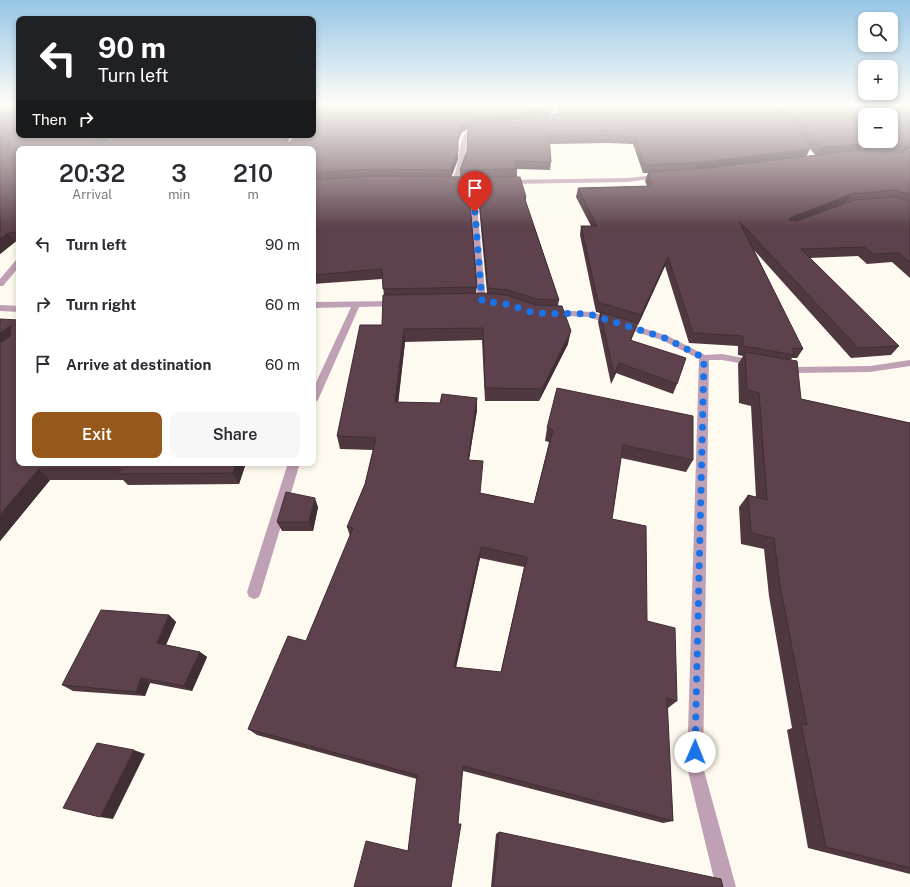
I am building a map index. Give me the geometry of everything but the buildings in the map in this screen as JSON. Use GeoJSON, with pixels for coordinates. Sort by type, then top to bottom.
{"type":"FeatureCollection","features":[{"type":"Feature","properties":{"kind":"street"},"geometry":{"type":"LineString","coordinates":[[454,182],[462,159],[462,145]]}},
{"type":"Feature","properties":{"kind":"street"},"geometry":{"type":"LineString","coordinates":[[446,182],[628,180],[646,176],[667,176]]}},
{"type":"Feature","properties":{"kind":"street"},"geometry":{"type":"LineString","coordinates":[[472,182],[482,301]]}},
{"type":"Feature","properties":{"kind":"street"},"geometry":{"type":"LineString","coordinates":[[0,284],[16,265]]}},
{"type":"Feature","properties":{"kind":"street"},"geometry":{"type":"LineString","coordinates":[[316,305],[404,303]]}},
{"type":"Feature","properties":{"kind":"street"},"geometry":{"type":"LineString","coordinates":[[316,393],[356,305]]}},
{"type":"Feature","properties":{"kind":"street"},"geometry":{"type":"LineString","coordinates":[[0,308],[16,309]]}},
{"type":"Feature","properties":{"kind":"street"},"geometry":{"type":"LineString","coordinates":[[542,313],[589,314],[665,338],[704,358],[722,356],[793,370],[870,369],[910,363]]}},
{"type":"Feature","properties":{"kind":"street"},"geometry":{"type":"LineString","coordinates":[[704,358],[695,767],[726,887]]}},
{"type":"Feature","properties":{"kind":"street"},"geometry":{"type":"LineString","coordinates":[[254,592],[293,466]]}},
{"type":"Feature","properties":{"kind":"route"},"geometry":{"type":"LineString","coordinates":[[475,212],[482,301],[506,304],[534,313],[589,314],[665,338],[704,358],[695,752]]}}]}
